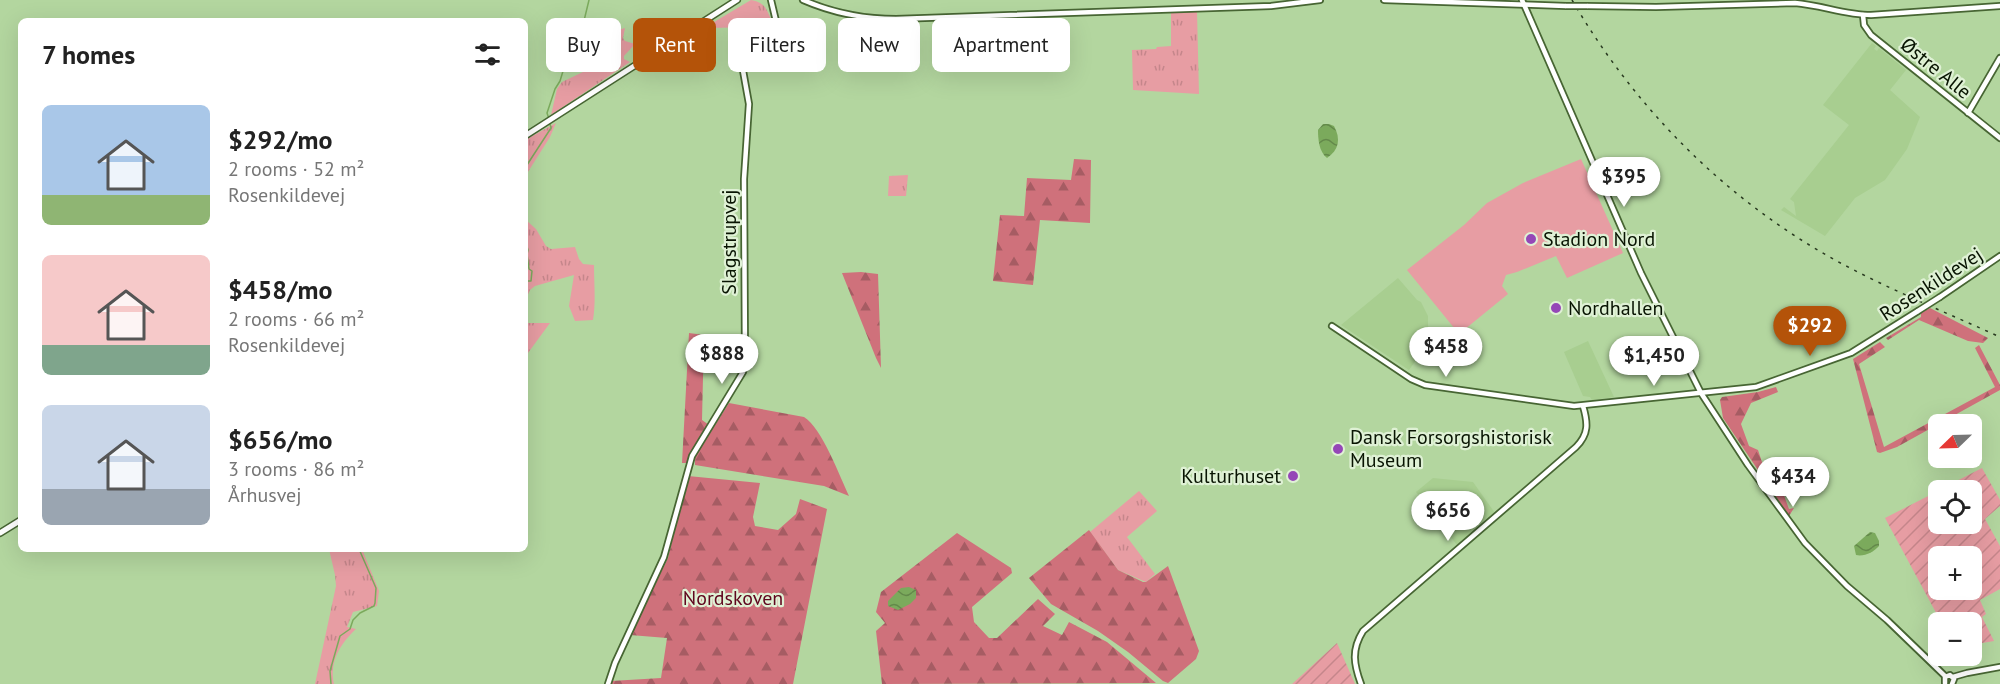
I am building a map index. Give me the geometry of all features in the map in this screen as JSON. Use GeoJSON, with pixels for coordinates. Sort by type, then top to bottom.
{"type":"FeatureCollection","features":[{"type":"Feature","properties":{"kind":"main road"},"geometry":{"type":"LineString","coordinates":[[528,134],[737,0]]}},
{"type":"Feature","properties":{"kind":"main road"},"geometry":{"type":"LineString","coordinates":[[0,533],[18,522]]}},
{"type":"Feature","properties":{"kind":"street","name":"Slagstrupvej"},"geometry":{"type":"LineString","coordinates":[[608,684],[622,646],[664,557],[692,456],[743,372],[745,356],[744,179],[749,104],[737,37],[742,31],[770,30],[776,24],[769,0]]}},
{"type":"Feature","properties":{"kind":"street"},"geometry":{"type":"LineString","coordinates":[[803,0],[843,14],[896,19],[1271,6],[1320,0]]}},
{"type":"Feature","properties":{"kind":"street"},"geometry":{"type":"LineString","coordinates":[[1384,0],[1523,2],[1566,6],[1656,8],[1795,3],[1863,15],[2000,6]]}},
{"type":"Feature","properties":{"kind":"street"},"geometry":{"type":"LineString","coordinates":[[1523,2],[1641,273],[1701,393],[1748,465],[1805,543],[1838,578],[1893,625],[1945,676],[1953,677],[2000,667]]}},
{"type":"Feature","properties":{"kind":"street","name":"Østre Alle"},"geometry":{"type":"LineString","coordinates":[[1863,15],[1864,25],[1871,35],[2000,138]]}},
{"type":"Feature","properties":{"kind":"street"},"geometry":{"type":"LineString","coordinates":[[1968,113],[2000,58]]}},
{"type":"Feature","properties":{"kind":"street","name":"Rosenkildevej"},"geometry":{"type":"LineString","coordinates":[[1332,326],[1425,386],[1583,406],[1764,385],[1843,357],[1858,350],[2000,256]]}},
{"type":"Feature","properties":{"kind":"street"},"geometry":{"type":"LineString","coordinates":[[1361,684],[1356,672],[1354,655],[1355,647],[1363,631],[1576,447],[1586,435],[1588,423],[1583,406]]}},
{"type":"Feature","properties":{"kind":"street"},"geometry":{"type":"LineString","coordinates":[[1944,684],[1945,676]]}},
{"type":"Feature","properties":{"kind":"street"},"geometry":{"type":"LineString","coordinates":[[1953,677],[1953,684]]}},
{"type":"Feature","properties":{"kind":"shaded area"},"geometry":{"type":"Polygon","coordinates":[[[1872,43],[1876,46],[1874,49],[1877,51],[1879,48],[1906,70],[1890,90],[1920,117],[1907,149],[1885,180],[1855,198],[1825,236],[1781,210],[1784,207],[1796,216],[1794,202],[1790,199],[1849,125],[1823,105],[1872,43]]]}},
{"type":"Feature","properties":{"kind":"shaded area"},"geometry":{"type":"Polygon","coordinates":[[[1398,278],[1421,302],[1428,316],[1428,326],[1433,336],[1409,370],[1341,325],[1398,278]]]}},
{"type":"Feature","properties":{"kind":"shaded area"},"geometry":{"type":"Polygon","coordinates":[[[1588,341],[1614,397],[1592,400],[1590,397],[1583,396],[1564,352],[1588,341]]]}},
{"type":"Feature","properties":{"kind":"shaded area"},"geometry":{"type":"Polygon","coordinates":[[[1433,478],[1473,482],[1495,513],[1457,545],[1416,492],[1433,478]]]}},
{"type":"Feature","properties":{"kind":"green space"},"geometry":{"type":"Polygon","coordinates":[[[751,0],[765,7],[770,18],[728,18],[728,28],[716,28],[716,21],[751,0]]]}},
{"type":"Feature","properties":{"kind":"green space"},"geometry":{"type":"Polygon","coordinates":[[[1197,11],[1199,94],[1133,90],[1132,50],[1171,46],[1171,13],[1197,11]]]}},
{"type":"Feature","properties":{"kind":"green space"},"geometry":{"type":"Polygon","coordinates":[[[625,28],[623,38],[633,43],[633,46],[624,56],[624,59],[630,62],[621,68],[621,29],[625,28]]]}},
{"type":"Feature","properties":{"kind":"green space"},"geometry":{"type":"Polygon","coordinates":[[[583,72],[615,72],[551,115],[557,89],[562,82],[583,72]]]}},
{"type":"Feature","properties":{"kind":"green space"},"geometry":{"type":"Polygon","coordinates":[[[556,123],[528,172],[528,138],[556,123]]]}},
{"type":"Feature","properties":{"kind":"green space"},"geometry":{"type":"Polygon","coordinates":[[[1074,159],[1091,160],[1090,223],[1040,220],[1033,285],[993,281],[1000,215],[1024,216],[1027,178],[1071,180],[1074,159]]]}},
{"type":"Feature","properties":{"kind":"green space","name":"Stadion Nord"},"geometry":{"type":"Polygon","coordinates":[[[1581,159],[1623,253],[1567,278],[1556,256],[1506,275],[1502,286],[1508,294],[1459,334],[1407,270],[1464,225],[1487,203],[1523,183],[1581,159]]]}},
{"type":"Feature","properties":{"kind":"green space"},"geometry":{"type":"Polygon","coordinates":[[[908,175],[906,196],[888,196],[889,176],[908,175]]]}},
{"type":"Feature","properties":{"kind":"green space"},"geometry":{"type":"Polygon","coordinates":[[[528,222],[536,229],[546,246],[551,249],[575,247],[583,264],[594,265],[593,320],[575,321],[569,306],[574,275],[535,286],[528,294],[528,222]]]}},
{"type":"Feature","properties":{"kind":"green space"},"geometry":{"type":"Polygon","coordinates":[[[842,273],[878,274],[881,368],[842,273]]]}},
{"type":"Feature","properties":{"kind":"green space"},"geometry":{"type":"Polygon","coordinates":[[[1930,308],[1988,338],[1983,343],[1968,341],[1919,320],[1888,340],[1886,338],[1921,317],[1921,313],[1930,308]]]}},
{"type":"Feature","properties":{"kind":"green space"},"geometry":{"type":"Polygon","coordinates":[[[528,323],[550,323],[528,353],[528,323]]]}},
{"type":"Feature","properties":{"kind":"green space"},"geometry":{"type":"Polygon","coordinates":[[[689,333],[704,335],[702,420],[709,425],[687,463],[682,463],[689,333]]]}},
{"type":"Feature","properties":{"kind":"green space"},"geometry":{"type":"Polygon","coordinates":[[[1880,342],[1885,347],[1859,364],[1884,447],[1928,423],[1928,430],[1897,447],[1877,452],[1853,359],[1880,342]]]}},
{"type":"Feature","properties":{"kind":"green space"},"geometry":{"type":"Polygon","coordinates":[[[1979,345],[2000,385],[2000,390],[1957,414],[1945,414],[1995,387],[1975,348],[1979,345]]]}},
{"type":"Feature","properties":{"kind":"green space"},"geometry":{"type":"Polygon","coordinates":[[[1776,387],[1778,392],[1751,403],[1741,424],[1749,446],[1758,450],[1767,477],[1779,482],[1789,509],[1794,508],[1789,516],[1723,418],[1720,400],[1722,397],[1776,387]]]}},
{"type":"Feature","properties":{"kind":"green space"},"geometry":{"type":"Polygon","coordinates":[[[729,403],[804,417],[824,442],[849,496],[824,486],[695,465],[695,457],[729,403]]]}},
{"type":"Feature","properties":{"kind":"green space"},"geometry":{"type":"Polygon","coordinates":[[[1982,468],[2000,500],[2000,506],[1985,519],[2000,546],[2000,589],[1982,599],[1982,546],[1928,546],[1928,598],[1885,518],[1928,496],[1928,534],[1982,534],[1982,480],[1959,480],[1982,468]]]}},
{"type":"Feature","properties":{"kind":"green space","name":"Nordskoven"},"geometry":{"type":"Polygon","coordinates":[[[688,476],[760,483],[753,517],[755,526],[778,530],[796,514],[800,499],[827,509],[793,684],[611,684],[611,681],[661,678],[667,638],[630,635],[668,558],[688,476]]]}},
{"type":"Feature","properties":{"kind":"green space"},"geometry":{"type":"Polygon","coordinates":[[[1139,491],[1157,511],[1127,537],[1155,574],[1146,582],[1118,570],[1090,532],[1139,491]]]}},
{"type":"Feature","properties":{"kind":"green space"},"geometry":{"type":"Polygon","coordinates":[[[1089,530],[1118,570],[1143,582],[1168,566],[1199,651],[1196,659],[1168,683],[1098,631],[1051,604],[1029,578],[1089,530]]]}},
{"type":"Feature","properties":{"kind":"green space"},"geometry":{"type":"Polygon","coordinates":[[[957,533],[1011,568],[1012,573],[972,607],[974,622],[989,638],[997,638],[1038,599],[1055,614],[1043,626],[1062,635],[1069,622],[1107,642],[1156,683],[882,684],[876,631],[885,623],[876,612],[881,592],[957,533]]]}},
{"type":"Feature","properties":{"kind":"green space"},"geometry":{"type":"Polygon","coordinates":[[[330,552],[363,552],[379,591],[377,606],[353,612],[347,627],[356,629],[337,654],[333,668],[334,684],[315,684],[336,586],[330,552]]]}},
{"type":"Feature","properties":{"kind":"green space"},"geometry":{"type":"Polygon","coordinates":[[[1929,600],[1980,600],[1986,614],[1982,617],[1982,612],[1936,612],[1929,600]]]}},
{"type":"Feature","properties":{"kind":"green space"},"geometry":{"type":"Polygon","coordinates":[[[1982,617],[1994,641],[1982,643],[1982,617]]]}},
{"type":"Feature","properties":{"kind":"green space"},"geometry":{"type":"Polygon","coordinates":[[[1337,643],[1355,684],[1292,684],[1337,643]]]}},
{"type":"Feature","properties":{"kind":"water"},"geometry":{"type":"Polygon","coordinates":[[[1323,124],[1334,126],[1338,135],[1338,144],[1327,158],[1322,152],[1319,141],[1318,130],[1323,124]]]}},
{"type":"Feature","properties":{"kind":"water"},"geometry":{"type":"Polygon","coordinates":[[[1870,532],[1875,533],[1879,546],[1869,554],[1856,555],[1854,546],[1870,532]]]}},
{"type":"Feature","properties":{"kind":"water"},"geometry":{"type":"Polygon","coordinates":[[[909,587],[916,590],[916,598],[910,604],[898,610],[888,606],[888,601],[901,588],[909,587]]]}},
{"type":"Feature","properties":{"kind":"waterway"},"geometry":{"type":"LineString","coordinates":[[549,119],[547,113],[555,89],[577,35],[582,29],[589,0]]}},
{"type":"Feature","properties":{"kind":"waterway"},"geometry":{"type":"LineString","coordinates":[[528,163],[551,128],[550,124]]}},
{"type":"Feature","properties":{"kind":"waterway"},"geometry":{"type":"LineString","coordinates":[[528,262],[529,269],[532,271],[531,281],[528,281]]}},
{"type":"Feature","properties":{"kind":"waterway"},"geometry":{"type":"LineString","coordinates":[[331,684],[330,671],[340,636],[350,629],[353,620],[360,613],[374,606],[375,603],[376,588],[360,552]]}},
{"type":"Feature","properties":{"kind":"railway"},"geometry":{"type":"LineString","coordinates":[[1572,0],[1624,78],[1654,114],[1686,148],[1756,209],[1795,236],[1855,271],[2000,337]]}},
{"type":"Feature","properties":{"kind":"place","name":"Stadion Nord"},"geometry":{"type":"Point","coordinates":[1531,239]}},
{"type":"Feature","properties":{"kind":"place","name":"Nordhallen"},"geometry":{"type":"Point","coordinates":[1556,308]}},
{"type":"Feature","properties":{"kind":"place","name":"Dansk Forsorgshistorisk Museum"},"geometry":{"type":"Point","coordinates":[1338,449]}},
{"type":"Feature","properties":{"kind":"place","name":"Kulturhuset"},"geometry":{"type":"Point","coordinates":[1293,476]}}]}
